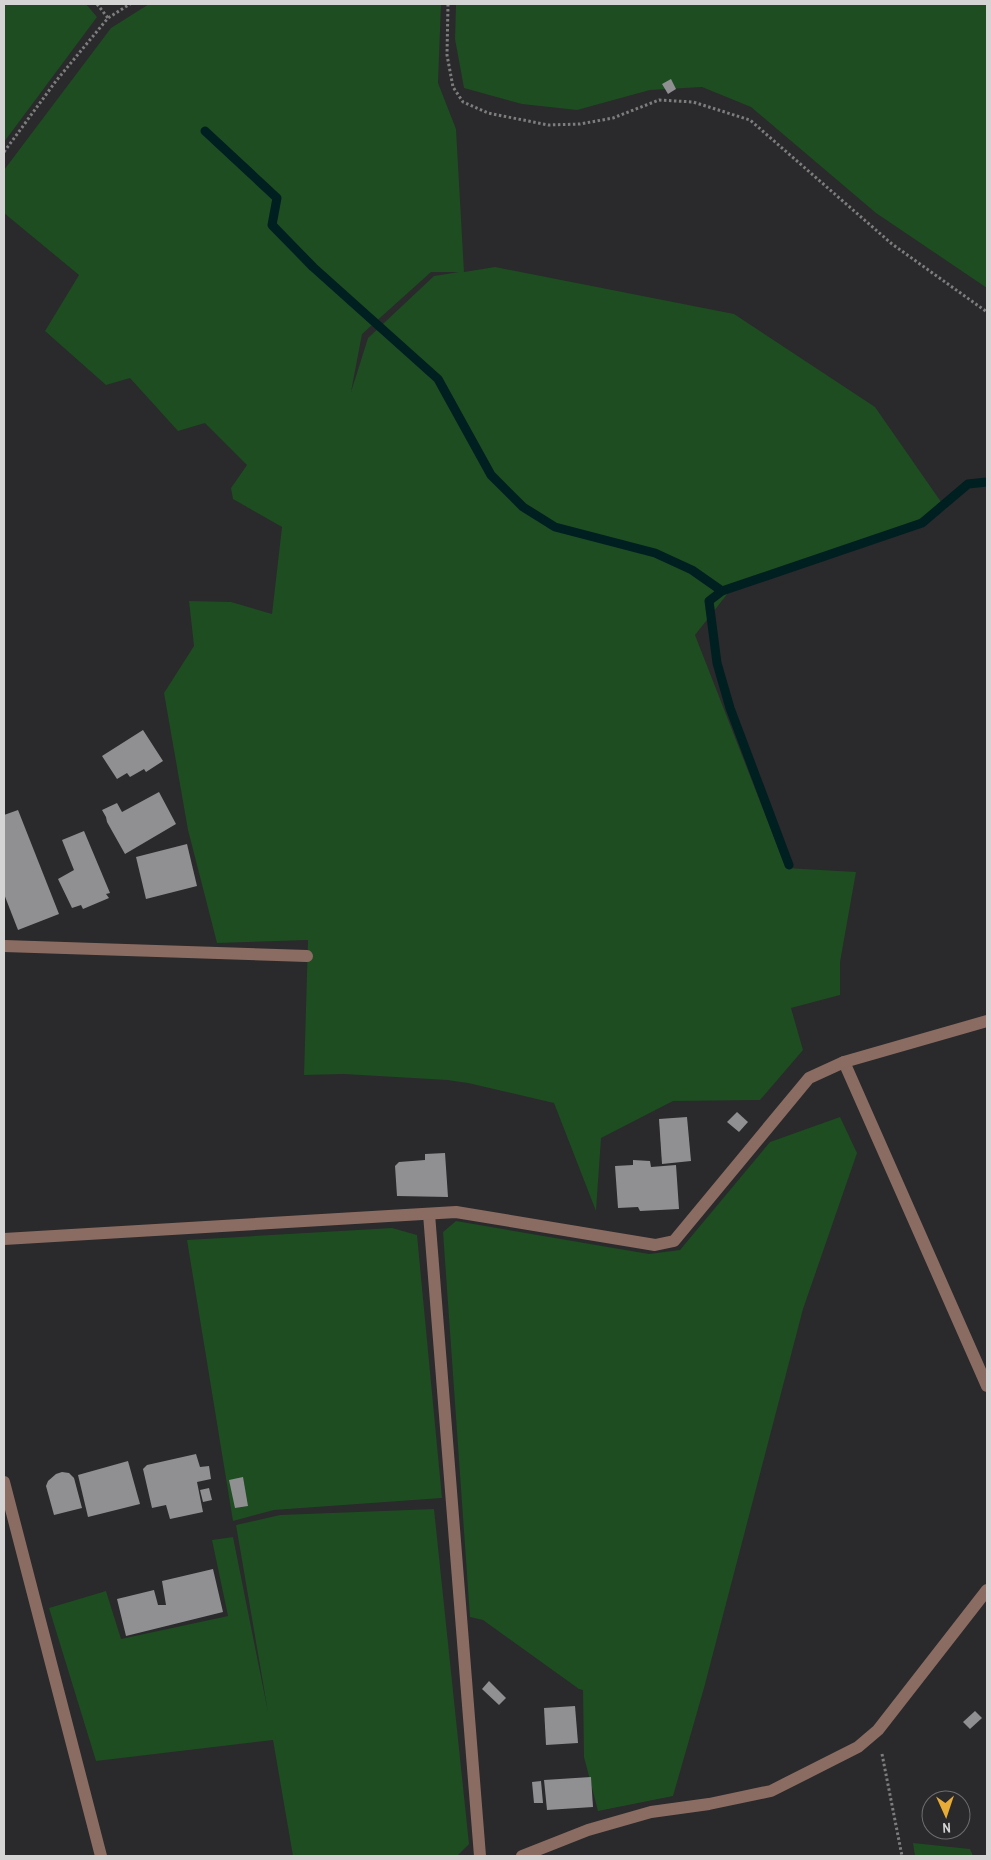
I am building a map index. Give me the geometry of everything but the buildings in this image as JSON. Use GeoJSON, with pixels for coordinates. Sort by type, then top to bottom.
{"type":"FeatureCollection","features":[{"type":"Feature","properties":{"kind":"street"},"geometry":{"type":"LineString","coordinates":[[4,946],[307,956]]}},
{"type":"Feature","properties":{"kind":"street"},"geometry":{"type":"LineString","coordinates":[[4,1239],[456,1212],[655,1245],[674,1241],[810,1078],[844,1062],[987,1021]]}},
{"type":"Feature","properties":{"kind":"street"},"geometry":{"type":"LineString","coordinates":[[844,1062],[987,1386]]}},
{"type":"Feature","properties":{"kind":"street"},"geometry":{"type":"LineString","coordinates":[[429,1214],[480,1856]]}},
{"type":"Feature","properties":{"kind":"street"},"geometry":{"type":"LineString","coordinates":[[4,1482],[101,1856]]}},
{"type":"Feature","properties":{"kind":"street"},"geometry":{"type":"LineString","coordinates":[[522,1856],[588,1830],[651,1812],[708,1804],[770,1791],[858,1747],[878,1730],[987,1590]]}},
{"type":"Feature","properties":{"kind":"path"},"geometry":{"type":"LineString","coordinates":[[97,4],[108,18]]}},
{"type":"Feature","properties":{"kind":"path"},"geometry":{"type":"LineString","coordinates":[[4,152],[56,82],[108,18],[130,4]]}},
{"type":"Feature","properties":{"kind":"path"},"geometry":{"type":"LineString","coordinates":[[448,4],[447,55],[453,87],[463,102],[488,114],[548,125],[580,124],[613,118],[658,100],[693,102],[750,120],[892,244],[987,312]]}},
{"type":"Feature","properties":{"kind":"path"},"geometry":{"type":"LineString","coordinates":[[878,1730],[902,1856]]}},
{"type":"Feature","properties":{"kind":"green space"},"geometry":{"type":"Polygon","coordinates":[[[4,4],[86,4],[97,17],[4,142],[4,4]]]}},
{"type":"Feature","properties":{"kind":"green space"},"geometry":{"type":"Polygon","coordinates":[[[149,4],[441,4],[438,83],[456,129],[464,272],[495,267],[734,314],[875,407],[946,509],[728,593],[695,635],[786,868],[856,872],[840,962],[840,995],[791,1008],[803,1050],[760,1100],[673,1101],[601,1138],[596,1211],[554,1103],[447,1080],[344,1074],[304,1075],[308,940],[217,943],[188,830],[164,693],[194,646],[189,601],[231,602],[272,614],[282,527],[233,499],[231,488],[247,465],[205,423],[178,431],[130,378],[106,385],[45,331],[79,275],[4,213],[4,170],[111,28],[149,4]],[[431,272],[362,334],[351,392],[368,338],[434,276],[459,272],[431,272]]]}},
{"type":"Feature","properties":{"kind":"green space"},"geometry":{"type":"Polygon","coordinates":[[[456,4],[987,4],[987,288],[876,213],[751,107],[702,87],[650,90],[577,110],[522,104],[464,88],[455,39],[456,4]]]}},
{"type":"Feature","properties":{"kind":"green space"},"geometry":{"type":"Polygon","coordinates":[[[840,1117],[857,1153],[803,1309],[704,1688],[673,1796],[598,1811],[584,1757],[583,1690],[483,1620],[470,1617],[443,1232],[456,1221],[649,1254],[680,1250],[770,1142],[840,1117]]]}},
{"type":"Feature","properties":{"kind":"green space"},"geometry":{"type":"Polygon","coordinates":[[[392,1228],[417,1235],[442,1498],[274,1510],[233,1521],[187,1240],[392,1228]]]}},
{"type":"Feature","properties":{"kind":"green space"},"geometry":{"type":"Polygon","coordinates":[[[434,1509],[469,1844],[457,1856],[293,1856],[273,1740],[96,1761],[49,1608],[106,1591],[121,1639],[228,1616],[212,1540],[233,1537],[268,1712],[236,1525],[280,1515],[434,1509]]]}},
{"type":"Feature","properties":{"kind":"green space"},"geometry":{"type":"Polygon","coordinates":[[[913,1843],[970,1849],[973,1856],[915,1856],[913,1843]]]}},
{"type":"Feature","properties":{"kind":"waterway"},"geometry":{"type":"LineString","coordinates":[[205,131],[277,198],[272,225],[313,267],[438,379],[491,475],[523,507],[555,527],[655,553],[692,570],[722,591]]}},
{"type":"Feature","properties":{"kind":"waterway"},"geometry":{"type":"LineString","coordinates":[[789,865],[730,708],[717,663],[709,601],[722,591],[922,523],[968,484],[987,482]]}}]}
